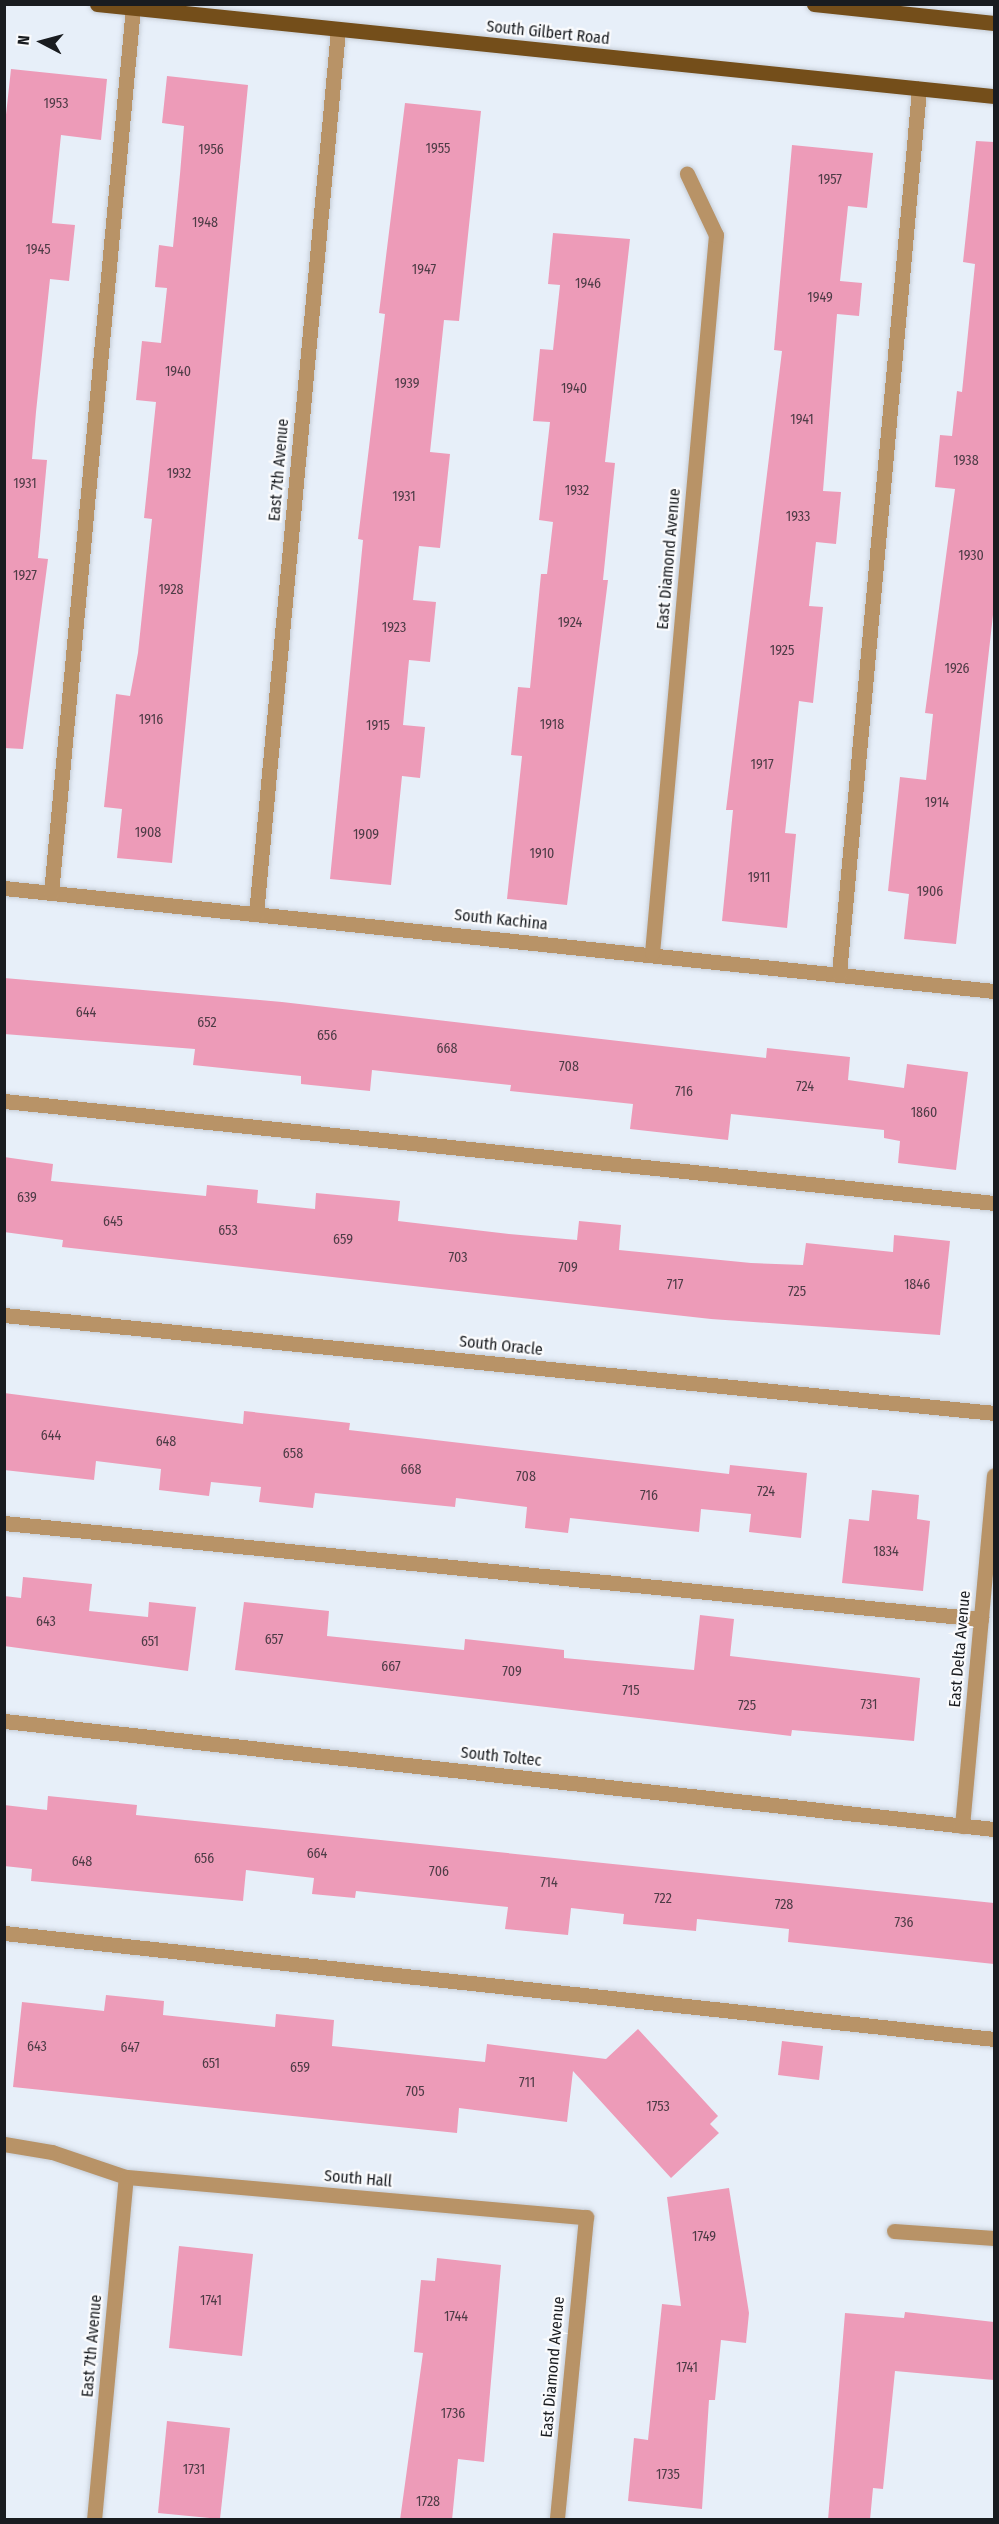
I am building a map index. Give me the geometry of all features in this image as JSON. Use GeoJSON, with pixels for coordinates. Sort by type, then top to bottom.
{"type":"FeatureCollection","features":[{"type":"Feature","properties":{"kind":"main road","name":"South Gilbert Road"},"geometry":{"type":"LineString","coordinates":[[97,4],[994,96]]}},
{"type":"Feature","properties":{"kind":"main road"},"geometry":{"type":"LineString","coordinates":[[814,4],[994,23]]}},
{"type":"Feature","properties":{"kind":"street"},"geometry":{"type":"LineString","coordinates":[[51,892],[133,8]]}},
{"type":"Feature","properties":{"kind":"street","name":"East 7th Avenue"},"geometry":{"type":"LineString","coordinates":[[256,914],[338,30]]}},
{"type":"Feature","properties":{"kind":"street"},"geometry":{"type":"LineString","coordinates":[[839,974],[919,89]]}},
{"type":"Feature","properties":{"kind":"street","name":"East Diamond Avenue"},"geometry":{"type":"LineString","coordinates":[[652,953],[716,235],[687,174]]}},
{"type":"Feature","properties":{"kind":"street","name":"South Kachina"},"geometry":{"type":"LineString","coordinates":[[4,888],[652,953],[994,992]]}},
{"type":"Feature","properties":{"kind":"street"},"geometry":{"type":"LineString","coordinates":[[4,1101],[994,1203]]}},
{"type":"Feature","properties":{"kind":"street","name":"South Oracle"},"geometry":{"type":"LineString","coordinates":[[4,1315],[994,1413]]}},
{"type":"Feature","properties":{"kind":"street","name":"East Delta Avenue"},"geometry":{"type":"LineString","coordinates":[[962,1826],[994,1475]]}},
{"type":"Feature","properties":{"kind":"street"},"geometry":{"type":"LineString","coordinates":[[4,1523],[981,1619]]}},
{"type":"Feature","properties":{"kind":"street","name":"South Toltec"},"geometry":{"type":"LineString","coordinates":[[4,1721],[994,1829]]}},
{"type":"Feature","properties":{"kind":"street"},"geometry":{"type":"LineString","coordinates":[[4,1933],[994,2039]]}},
{"type":"Feature","properties":{"kind":"street","name":"South Hall"},"geometry":{"type":"LineString","coordinates":[[4,2144],[52,2152],[126,2176],[586,2217]]}},
{"type":"Feature","properties":{"kind":"street","name":"East 7th Avenue"},"geometry":{"type":"LineString","coordinates":[[94,2520],[126,2176]]}},
{"type":"Feature","properties":{"kind":"street","name":"East Diamond Avenue"},"geometry":{"type":"LineString","coordinates":[[557,2520],[586,2217]]}},
{"type":"Feature","properties":{"kind":"street"},"geometry":{"type":"LineString","coordinates":[[894,2231],[994,2238]]}},
{"type":"Feature","properties":{"kind":"building"},"geometry":{"type":"Polygon","coordinates":[[[11,69],[107,79],[101,140],[61,135],[52,223],[75,225],[69,281],[50,279],[36,412],[32,459],[47,460],[38,558],[48,559],[23,749],[4,748],[4,133],[11,69]]]}},
{"type":"Feature","properties":{"kind":"building"},"geometry":{"type":"Polygon","coordinates":[[[167,76],[248,85],[172,863],[117,858],[122,809],[104,807],[116,694],[130,696],[138,653],[152,519],[144,518],[156,402],[136,400],[142,341],[161,343],[167,288],[155,287],[159,245],[173,247],[180,174],[184,126],[162,123],[167,76]]]}},
{"type":"Feature","properties":{"kind":"building"},"geometry":{"type":"Polygon","coordinates":[[[405,103],[481,111],[459,321],[444,320],[430,452],[450,454],[440,548],[419,546],[413,600],[436,602],[430,662],[409,660],[403,725],[425,727],[420,778],[402,776],[391,885],[330,879],[363,540],[358,539],[385,314],[379,313],[405,103]]]}},
{"type":"Feature","properties":{"kind":"building"},"geometry":{"type":"Polygon","coordinates":[[[976,141],[994,142],[994,606],[956,944],[904,939],[909,894],[888,891],[900,777],[926,780],[933,714],[925,713],[955,489],[935,487],[940,435],[952,436],[957,391],[962,392],[975,264],[963,262],[976,141]]]}},
{"type":"Feature","properties":{"kind":"building"},"geometry":{"type":"Polygon","coordinates":[[[792,145],[873,153],[867,208],[848,206],[840,281],[862,283],[859,316],[837,314],[823,491],[841,492],[836,544],[816,542],[809,606],[823,607],[813,703],[799,701],[785,833],[796,834],[787,928],[722,921],[733,810],[726,810],[782,351],[774,350],[792,145]]]}},
{"type":"Feature","properties":{"kind":"building"},"geometry":{"type":"Polygon","coordinates":[[[553,233],[630,239],[605,462],[615,463],[603,580],[608,580],[567,905],[507,899],[522,756],[511,755],[518,687],[530,688],[541,574],[547,574],[553,522],[539,520],[550,422],[533,421],[540,349],[553,350],[560,285],[548,284],[553,233]]]}},
{"type":"Feature","properties":{"kind":"building"},"geometry":{"type":"Polygon","coordinates":[[[4,978],[282,1002],[766,1058],[767,1048],[850,1057],[848,1080],[904,1088],[907,1064],[968,1072],[956,1170],[898,1163],[900,1141],[884,1138],[884,1130],[731,1114],[728,1140],[630,1129],[633,1104],[510,1091],[511,1085],[372,1070],[370,1091],[301,1084],[301,1076],[193,1065],[195,1049],[4,1034],[4,978]]]}},
{"type":"Feature","properties":{"kind":"building"},"geometry":{"type":"Polygon","coordinates":[[[4,1157],[53,1164],[51,1181],[206,1196],[207,1185],[258,1190],[257,1203],[315,1209],[316,1193],[400,1201],[398,1221],[509,1234],[577,1240],[579,1221],[621,1225],[619,1250],[751,1263],[803,1265],[806,1243],[893,1252],[894,1235],[950,1241],[940,1335],[711,1319],[62,1247],[63,1240],[4,1232],[4,1157]]]}},
{"type":"Feature","properties":{"kind":"building"},"geometry":{"type":"Polygon","coordinates":[[[4,1393],[243,1424],[244,1411],[350,1423],[349,1430],[729,1474],[730,1465],[807,1473],[801,1538],[749,1532],[751,1514],[701,1509],[699,1532],[570,1518],[568,1533],[525,1528],[527,1507],[456,1498],[455,1507],[315,1493],[313,1508],[259,1502],[261,1487],[211,1482],[209,1496],[159,1490],[161,1469],[96,1461],[94,1480],[4,1470],[4,1393]]]}},
{"type":"Feature","properties":{"kind":"building"},"geometry":{"type":"Polygon","coordinates":[[[872,1490],[919,1495],[917,1519],[930,1521],[923,1591],[842,1583],[849,1519],[869,1521],[872,1490]]]}},
{"type":"Feature","properties":{"kind":"building"},"geometry":{"type":"Polygon","coordinates":[[[23,1577],[92,1584],[89,1611],[148,1617],[149,1602],[196,1607],[188,1671],[4,1646],[4,1596],[21,1598],[23,1577]]]}},
{"type":"Feature","properties":{"kind":"building"},"geometry":{"type":"Polygon","coordinates":[[[244,1602],[329,1611],[327,1636],[464,1650],[465,1639],[564,1650],[564,1658],[694,1670],[700,1615],[734,1619],[730,1656],[920,1678],[914,1741],[792,1730],[791,1736],[235,1670],[244,1602]]]}},
{"type":"Feature","properties":{"kind":"building"},"geometry":{"type":"Polygon","coordinates":[[[48,1796],[137,1805],[136,1815],[994,1903],[994,1964],[788,1942],[789,1929],[697,1919],[696,1931],[623,1924],[624,1914],[571,1908],[568,1935],[505,1929],[508,1907],[356,1891],[355,1898],[312,1894],[314,1878],[246,1870],[243,1901],[31,1881],[32,1869],[4,1866],[4,1805],[47,1810],[48,1796]]]}},
{"type":"Feature","properties":{"kind":"building"},"geometry":{"type":"Polygon","coordinates":[[[106,1995],[164,2001],[163,2015],[275,2027],[276,2014],[334,2020],[332,2046],[485,2062],[487,2044],[606,2059],[638,2029],[718,2116],[710,2124],[719,2133],[671,2178],[573,2071],[567,2122],[459,2108],[457,2133],[13,2087],[22,2002],[104,2011],[106,1995]]]}},
{"type":"Feature","properties":{"kind":"building"},"geometry":{"type":"Polygon","coordinates":[[[782,2041],[823,2046],[819,2080],[778,2075],[782,2041]]]}},
{"type":"Feature","properties":{"kind":"building"},"geometry":{"type":"Polygon","coordinates":[[[729,2188],[749,2313],[746,2343],[721,2340],[715,2400],[709,2400],[702,2509],[628,2501],[634,2438],[648,2440],[662,2304],[681,2306],[667,2197],[729,2188]]]}},
{"type":"Feature","properties":{"kind":"building"},"geometry":{"type":"Polygon","coordinates":[[[179,2246],[253,2254],[242,2356],[169,2348],[179,2246]]]}},
{"type":"Feature","properties":{"kind":"building"},"geometry":{"type":"Polygon","coordinates":[[[437,2258],[501,2265],[484,2462],[458,2459],[452,2520],[400,2520],[423,2353],[414,2352],[421,2280],[435,2281],[437,2258]]]}},
{"type":"Feature","properties":{"kind":"building"},"geometry":{"type":"Polygon","coordinates":[[[905,2312],[994,2322],[994,2380],[895,2371],[883,2489],[873,2488],[870,2520],[828,2520],[845,2313],[904,2318],[905,2312]]]}},
{"type":"Feature","properties":{"kind":"building"},"geometry":{"type":"Polygon","coordinates":[[[167,2421],[230,2428],[220,2519],[158,2513],[167,2421]]]}}]}
